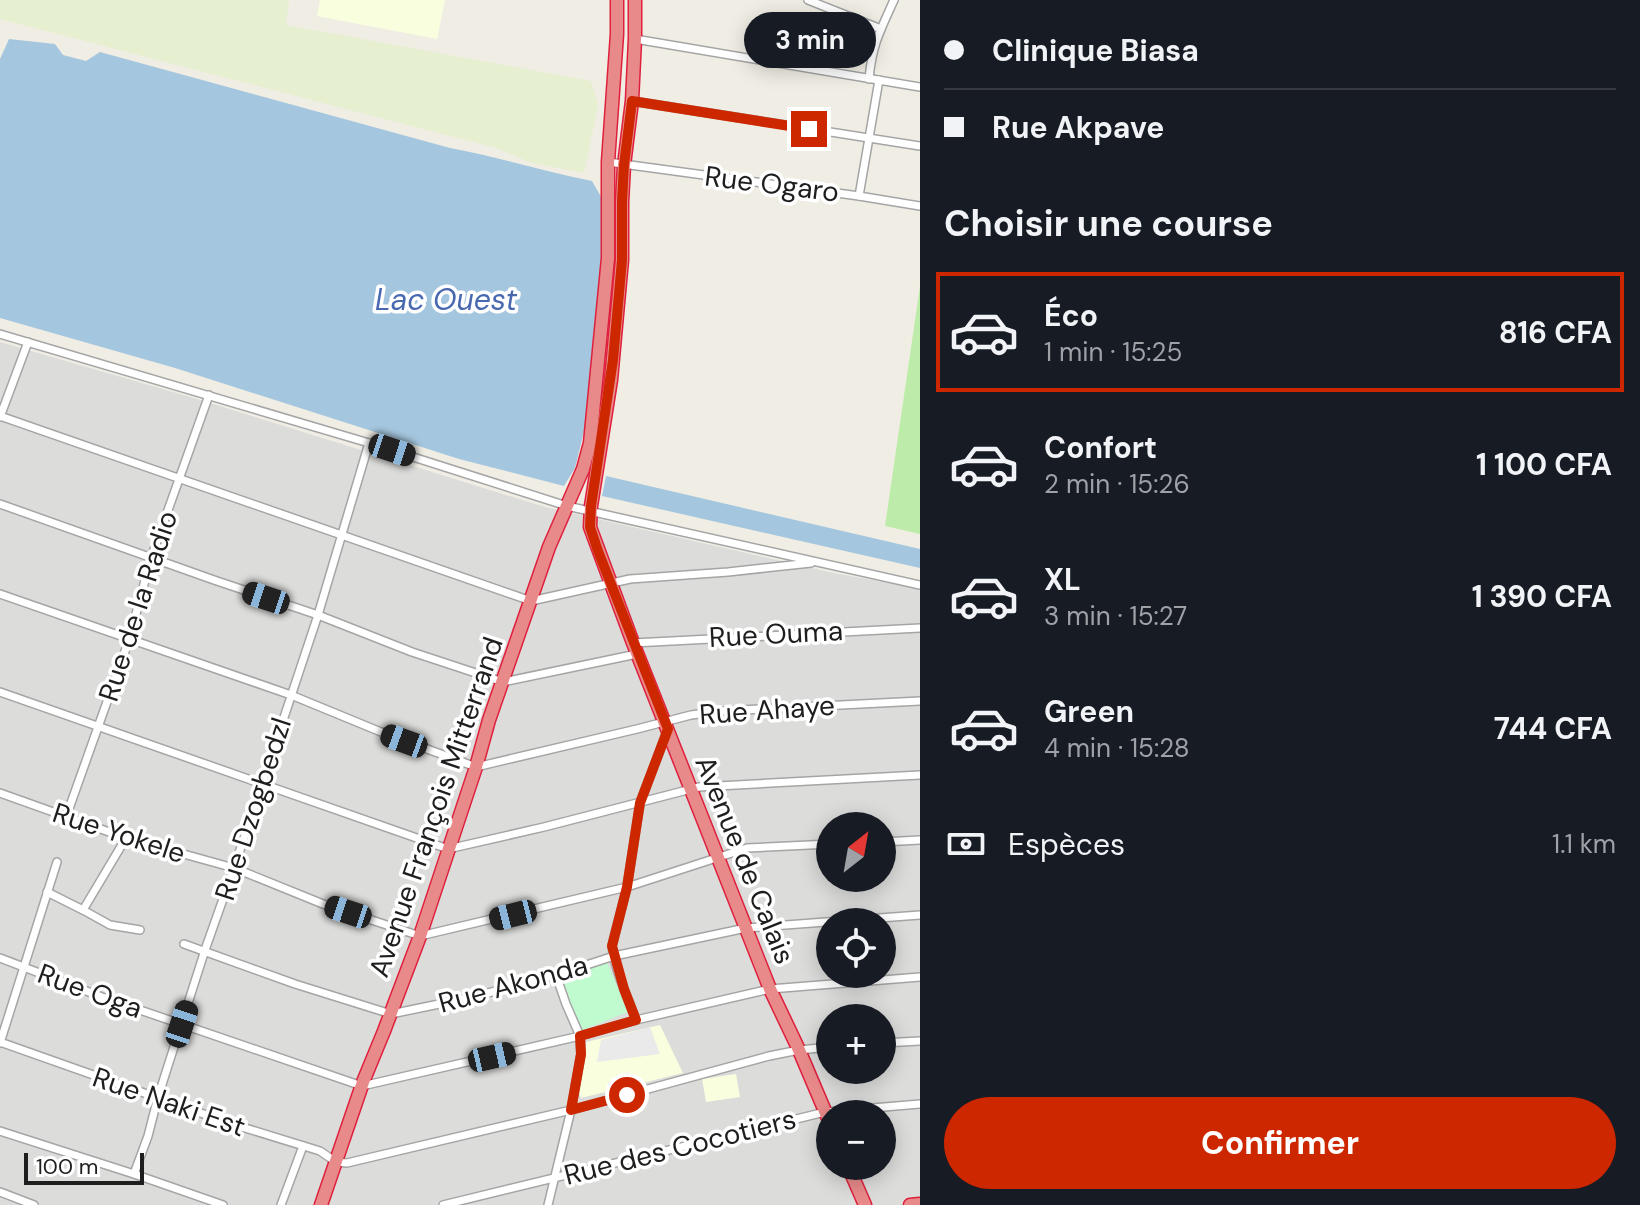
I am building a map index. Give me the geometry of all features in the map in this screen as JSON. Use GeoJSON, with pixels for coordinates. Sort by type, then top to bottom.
{"type":"FeatureCollection","features":[{"type":"Feature","properties":{"kind":"highway"},"geometry":{"type":"LineString","coordinates":[[599,425],[617,0]]}},
{"type":"Feature","properties":{"kind":"highway"},"geometry":{"type":"LineString","coordinates":[[599,425],[611,380],[622,260],[622,202],[632,101],[635,0]]}},
{"type":"Feature","properties":{"kind":"highway","name":"Avenue François Mitterrand"},"geometry":{"type":"LineString","coordinates":[[321,1205],[362,1086],[420,936],[489,720],[549,547],[574,493],[599,425]]}},
{"type":"Feature","properties":{"kind":"highway","name":"Avenue de Calais"},"geometry":{"type":"LineString","coordinates":[[599,425],[590,527],[770,989],[820,1100]]}},
{"type":"Feature","properties":{"kind":"highway"},"geometry":{"type":"LineString","coordinates":[[854,1180],[865,1205]]}},
{"type":"Feature","properties":{"kind":"highway"},"geometry":{"type":"LineString","coordinates":[[910,1205],[920,1204]]}},
{"type":"Feature","properties":{"kind":"street"},"geometry":{"type":"LineString","coordinates":[[808,0],[881,29]]}},
{"type":"Feature","properties":{"kind":"street"},"geometry":{"type":"LineString","coordinates":[[869,79],[875,40],[894,0]]}},
{"type":"Feature","properties":{"kind":"street"},"geometry":{"type":"LineString","coordinates":[[635,39],[920,87]]}},
{"type":"Feature","properties":{"kind":"street"},"geometry":{"type":"LineString","coordinates":[[859,196],[879,80]]}},
{"type":"Feature","properties":{"kind":"street"},"geometry":{"type":"LineString","coordinates":[[632,101],[920,146]]}},
{"type":"Feature","properties":{"kind":"street","name":"Rue Ogaro"},"geometry":{"type":"LineString","coordinates":[[608,162],[920,206]]}},
{"type":"Feature","properties":{"kind":"street"},"geometry":{"type":"LineString","coordinates":[[0,334],[369,443],[567,506],[920,585]]}},
{"type":"Feature","properties":{"kind":"street"},"geometry":{"type":"LineString","coordinates":[[28,342],[0,417],[531,601],[630,579],[819,562]]}},
{"type":"Feature","properties":{"kind":"street","name":"Rue de la Radio"},"geometry":{"type":"LineString","coordinates":[[66,817],[129,640],[151,558],[209,395]]}},
{"type":"Feature","properties":{"kind":"street","name":"Rue Dzogbedzl"},"geometry":{"type":"LineString","coordinates":[[134,1174],[205,950],[318,615],[369,443]]}},
{"type":"Feature","properties":{"kind":"street"},"geometry":{"type":"LineString","coordinates":[[0,504],[503,682]]}},
{"type":"Feature","properties":{"kind":"street"},"geometry":{"type":"LineString","coordinates":[[0,594],[291,695],[476,767]]}},
{"type":"Feature","properties":{"kind":"street","name":"Rue Ouma"},"geometry":{"type":"LineString","coordinates":[[503,682],[635,649],[898,627],[920,628]]}},
{"type":"Feature","properties":{"kind":"street"},"geometry":{"type":"LineString","coordinates":[[0,692],[448,849],[709,785],[920,775]]}},
{"type":"Feature","properties":{"kind":"street","name":"Rue Ahaye"},"geometry":{"type":"LineString","coordinates":[[476,767],[666,725],[691,715],[920,701]]}},
{"type":"Feature","properties":{"kind":"street"},"geometry":{"type":"LineString","coordinates":[[636,1020],[612,946],[627,887],[640,803],[666,725]]}},
{"type":"Feature","properties":{"kind":"street","name":"Rue Yokele"},"geometry":{"type":"LineString","coordinates":[[0,793],[126,838],[234,868],[323,904],[420,936]]}},
{"type":"Feature","properties":{"kind":"street"},"geometry":{"type":"LineString","coordinates":[[85,907],[126,838]]}},
{"type":"Feature","properties":{"kind":"street"},"geometry":{"type":"LineString","coordinates":[[896,841],[920,840]]}},
{"type":"Feature","properties":{"kind":"street"},"geometry":{"type":"LineString","coordinates":[[420,936],[627,887],[747,848],[816,845]]}},
{"type":"Feature","properties":{"kind":"street"},"geometry":{"type":"LineString","coordinates":[[0,1042],[57,862]]}},
{"type":"Feature","properties":{"kind":"street"},"geometry":{"type":"LineString","coordinates":[[47,892],[85,907],[110,925],[140,930]]}},
{"type":"Feature","properties":{"kind":"street","name":"Rue Akonda"},"geometry":{"type":"LineString","coordinates":[[391,1014],[473,997],[614,956],[746,928],[920,915]]}},
{"type":"Feature","properties":{"kind":"street"},"geometry":{"type":"LineString","coordinates":[[184,944],[391,1014]]}},
{"type":"Feature","properties":{"kind":"street","name":"Rue Oga"},"geometry":{"type":"LineString","coordinates":[[0,958],[102,997],[362,1086]]}},
{"type":"Feature","properties":{"kind":"street"},"geometry":{"type":"LineString","coordinates":[[548,1205],[581,1054],[580,1036],[556,975]]}},
{"type":"Feature","properties":{"kind":"street"},"geometry":{"type":"LineString","coordinates":[[362,1086],[770,989],[920,977]]}},
{"type":"Feature","properties":{"kind":"street"},"geometry":{"type":"LineString","coordinates":[[896,1042],[920,1041]]}},
{"type":"Feature","properties":{"kind":"street","name":"Rue Naki Est"},"geometry":{"type":"LineString","coordinates":[[0,1042],[229,1123],[320,1151],[336,1162]]}},
{"type":"Feature","properties":{"kind":"street"},"geometry":{"type":"LineString","coordinates":[[336,1162],[347,1163],[571,1110],[799,1050],[816,1048]]}},
{"type":"Feature","properties":{"kind":"street","name":"Rue des Cocotiers"},"geometry":{"type":"LineString","coordinates":[[896,1108],[920,1104]]}},
{"type":"Feature","properties":{"kind":"street","name":"Rue des Cocotiers"},"geometry":{"type":"LineString","coordinates":[[443,1205],[816,1121]]}},
{"type":"Feature","properties":{"kind":"street"},"geometry":{"type":"LineString","coordinates":[[0,1131],[223,1205]]}},
{"type":"Feature","properties":{"kind":"street"},"geometry":{"type":"LineString","coordinates":[[281,1205],[303,1146]]}},
{"type":"Feature","properties":{"kind":"street"},"geometry":{"type":"LineString","coordinates":[[0,1192],[34,1205]]}},
{"type":"Feature","properties":{"kind":"shaded area"},"geometry":{"type":"Polygon","coordinates":[[[0,0],[289,0],[286,25],[591,81],[598,105],[584,173],[532,163],[496,148],[0,19],[0,0]]]}},
{"type":"Feature","properties":{"kind":"shaded area"},"geometry":{"type":"Polygon","coordinates":[[[320,0],[445,0],[437,39],[317,16],[320,0]]]}},
{"type":"Feature","properties":{"kind":"shaded area"},"geometry":{"type":"Polygon","coordinates":[[[0,342],[194,398],[545,507],[834,573],[920,589],[920,1205],[0,1205],[0,342]]]}},
{"type":"Feature","properties":{"kind":"shaded area"},"geometry":{"type":"Polygon","coordinates":[[[660,1025],[683,1073],[581,1098],[577,1088],[586,1042],[660,1025]]]}},
{"type":"Feature","properties":{"kind":"shaded area"},"geometry":{"type":"Polygon","coordinates":[[[650,1027],[660,1054],[597,1062],[601,1040],[650,1027]]]}},
{"type":"Feature","properties":{"kind":"shaded area"},"geometry":{"type":"Polygon","coordinates":[[[736,1074],[740,1097],[706,1102],[702,1079],[736,1074]]]}},
{"type":"Feature","properties":{"kind":"green space"},"geometry":{"type":"Polygon","coordinates":[[[920,286],[920,534],[885,526],[920,286]]]}},
{"type":"Feature","properties":{"kind":"green space"},"geometry":{"type":"Polygon","coordinates":[[[607,962],[628,1012],[580,1031],[560,981],[607,962]]]}},
{"type":"Feature","properties":{"kind":"water","name":"Lac Ouest"},"geometry":{"type":"Polygon","coordinates":[[[9,39],[55,44],[63,55],[86,61],[100,52],[450,148],[592,181],[603,200],[603,242],[589,411],[575,468],[564,486],[459,459],[175,368],[0,318],[0,59],[9,39]]]}},
{"type":"Feature","properties":{"kind":"water"},"geometry":{"type":"Polygon","coordinates":[[[606,476],[920,549],[920,568],[602,496],[606,476]]]}},
{"type":"Feature","properties":{"kind":"route"},"geometry":{"type":"LineString","coordinates":[[627,1095],[571,1110],[581,1054],[580,1036],[636,1020],[612,946],[627,887],[640,803],[668,729],[590,527],[613,360],[622,260],[624,165],[632,101],[809,129]]}}]}
